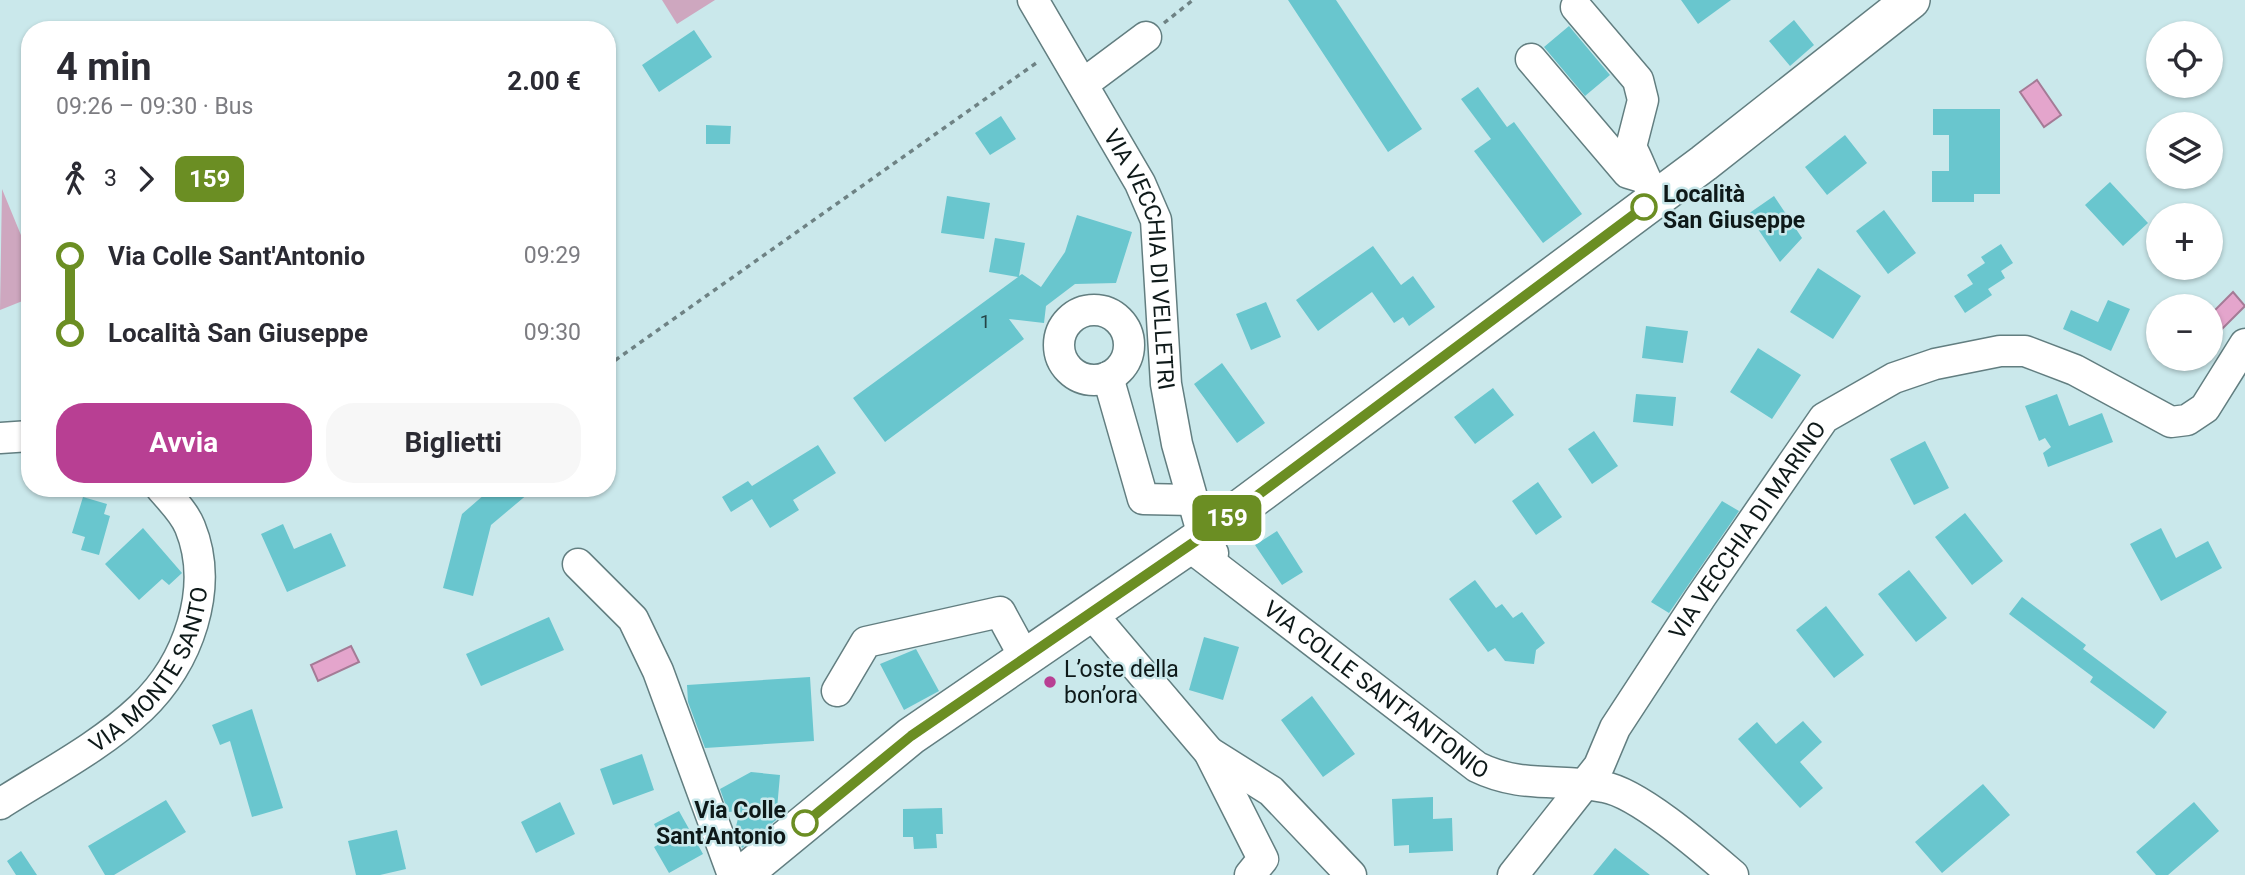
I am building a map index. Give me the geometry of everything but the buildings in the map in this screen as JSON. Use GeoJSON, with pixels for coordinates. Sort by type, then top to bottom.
{"type":"FeatureCollection","features":[{"type":"Feature","properties":{"kind":"main road"},"geometry":{"type":"LineString","coordinates":[[742,875],[911,736],[1196,541],[1649,187],[1911,0]]}},
{"type":"Feature","properties":{"kind":"street","name":"VIA VECCHIA DI VELLETRI"},"geometry":{"type":"LineString","coordinates":[[1032,0],[1061,45],[1140,183],[1156,219],[1166,384],[1177,444],[1193,500],[1196,541]]}},
{"type":"Feature","properties":{"kind":"street"},"geometry":{"type":"LineString","coordinates":[[1576,7],[1639,80],[1643,100],[1631,147],[1649,187]]}},
{"type":"Feature","properties":{"kind":"street"},"geometry":{"type":"LineString","coordinates":[[1083,85],[1146,37]]}},
{"type":"Feature","properties":{"kind":"street"},"geometry":{"type":"LineString","coordinates":[[1531,59],[1628,173],[1649,187]]}},
{"type":"Feature","properties":{"kind":"street","name":"VIA VECCHIA DI MARINO"},"geometry":{"type":"LineString","coordinates":[[1513,875],[1599,766],[1615,728],[1700,598],[1824,418],[1894,378],[1935,364],[2000,351],[2025,351],[2050,359],[2171,422],[2187,420],[2205,408],[2245,344]]}},
{"type":"Feature","properties":{"kind":"street"},"geometry":{"type":"LineString","coordinates":[[1108,377],[1143,499],[1193,500]]}},
{"type":"Feature","properties":{"kind":"street"},"geometry":{"type":"LineString","coordinates":[[0,438],[21,437]]}},
{"type":"Feature","properties":{"kind":"street","name":"VIA MONTE SANTO"},"geometry":{"type":"LineString","coordinates":[[0,804],[129,719],[155,693],[176,662],[196,607],[197,549],[189,524],[168,497]]}},
{"type":"Feature","properties":{"kind":"street","name":"VIA COLLE SANT'ANTONIO"},"geometry":{"type":"LineString","coordinates":[[1196,541],[1227,573],[1477,767],[1501,778],[1531,783],[1605,787],[1624,794],[1702,848],[1733,875]]}},
{"type":"Feature","properties":{"kind":"street"},"geometry":{"type":"LineString","coordinates":[[578,564],[633,619],[657,671],[733,875]]}},
{"type":"Feature","properties":{"kind":"street"},"geometry":{"type":"LineString","coordinates":[[837,691],[866,642],[1000,612],[1025,658]]}},
{"type":"Feature","properties":{"kind":"street"},"geometry":{"type":"LineString","coordinates":[[1091,613],[1209,752],[1263,859],[1250,875]]}},
{"type":"Feature","properties":{"kind":"street"},"geometry":{"type":"LineString","coordinates":[[1209,752],[1271,791],[1352,875]]}},
{"type":"Feature","properties":{"kind":"path"},"geometry":{"type":"LineString","coordinates":[[1146,37],[1193,0]]}},
{"type":"Feature","properties":{"kind":"path"},"geometry":{"type":"LineString","coordinates":[[616,360],[1061,45]]}},
{"type":"Feature","properties":{"kind":"shaded area"},"geometry":{"type":"Polygon","coordinates":[[[662,0],[715,0],[677,24],[662,0]]]}},
{"type":"Feature","properties":{"kind":"shaded area"},"geometry":{"type":"Polygon","coordinates":[[[2037,80],[2061,115],[2044,127],[2020,92],[2037,80]]]}},
{"type":"Feature","properties":{"kind":"shaded area"},"geometry":{"type":"Polygon","coordinates":[[[2,189],[21,235],[21,302],[0,310],[2,189]]]}},
{"type":"Feature","properties":{"kind":"shaded area"},"geometry":{"type":"Polygon","coordinates":[[[2233,292],[2245,306],[2223,328],[2223,302],[2233,292]]]}},
{"type":"Feature","properties":{"kind":"shaded area"},"geometry":{"type":"Polygon","coordinates":[[[351,646],[359,662],[318,681],[311,665],[351,646]]]}},
{"type":"Feature","properties":{"kind":"bus line","name":"159"},"geometry":{"type":"LineString","coordinates":[[805,823],[911,736],[1203,536],[1644,207]]}},
{"type":"Feature","properties":{"kind":"place","name":"Località San Giuseppe"},"geometry":{"type":"Point","coordinates":[1644,207]}},
{"type":"Feature","properties":{"kind":"place","name":"L’oste della bon’ora"},"geometry":{"type":"Point","coordinates":[1050,682]}},
{"type":"Feature","properties":{"kind":"place","name":"Via Colle Sant'Antonio"},"geometry":{"type":"Point","coordinates":[805,823]}}]}
